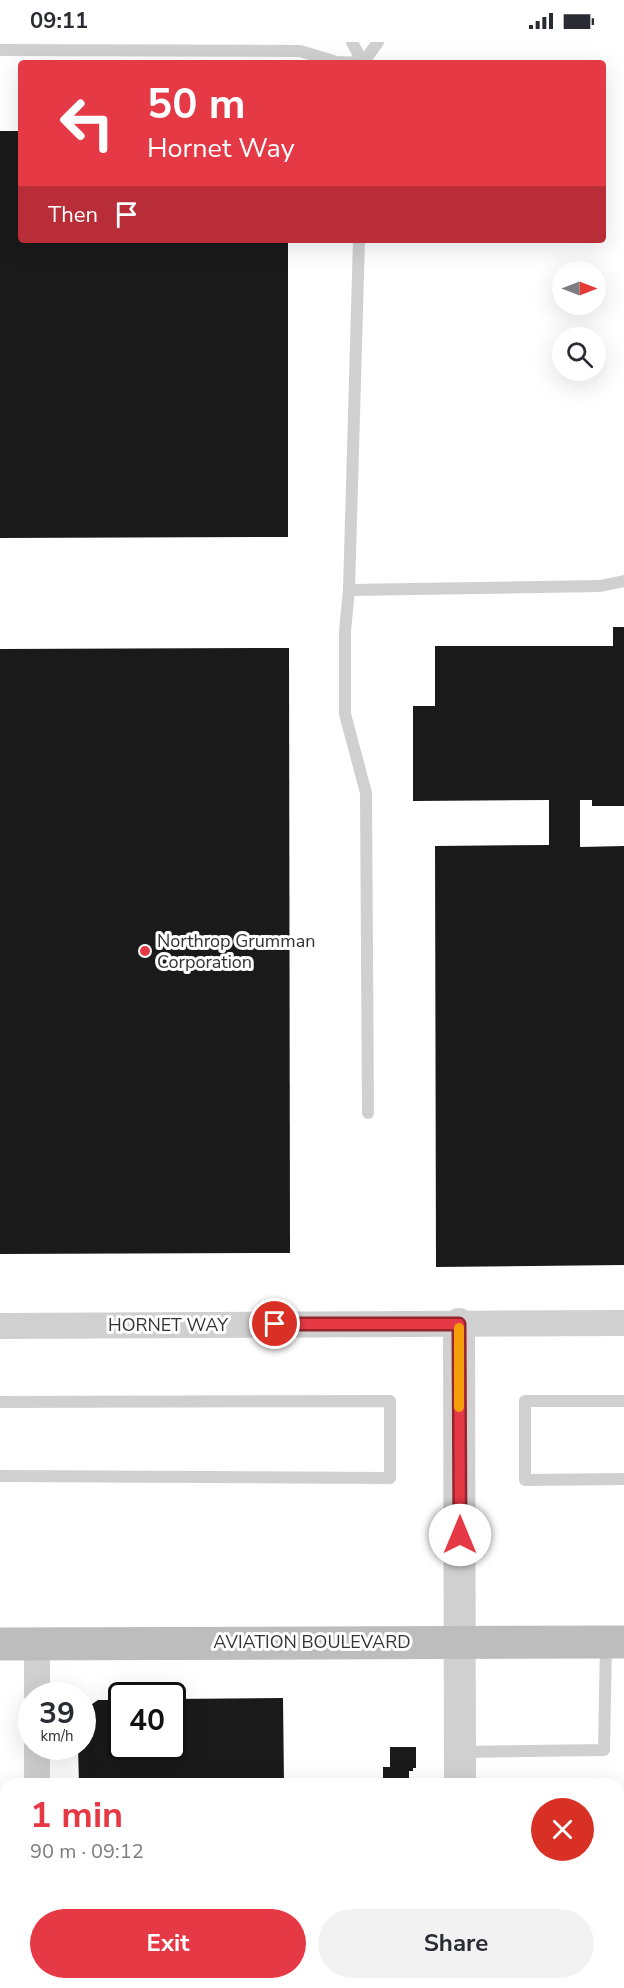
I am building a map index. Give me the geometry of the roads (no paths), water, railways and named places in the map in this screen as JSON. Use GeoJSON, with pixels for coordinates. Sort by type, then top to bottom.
{"type":"FeatureCollection","features":[{"type":"Feature","properties":{"kind":"main road","name":"AVIATION BOULEVARD"},"geometry":{"type":"LineString","coordinates":[[0,1644],[615,1641]]}},
{"type":"Feature","properties":{"kind":"street","name":"HORNET WAY"},"geometry":{"type":"LineString","coordinates":[[0,1326],[624,1323]]}},
{"type":"Feature","properties":{"kind":"street"},"geometry":{"type":"LineString","coordinates":[[459,1324],[460,1778]]}},
{"type":"Feature","properties":{"kind":"street"},"geometry":{"type":"LineString","coordinates":[[37,1644],[37,1682]]}},
{"type":"Feature","properties":{"kind":"street"},"geometry":{"type":"LineString","coordinates":[[37,1760],[37,1778]]}},
{"type":"Feature","properties":{"kind":"lane"},"geometry":{"type":"LineString","coordinates":[[352,42],[361,60]]}},
{"type":"Feature","properties":{"kind":"lane"},"geometry":{"type":"LineString","coordinates":[[365,60],[378,42]]}},
{"type":"Feature","properties":{"kind":"lane"},"geometry":{"type":"LineString","coordinates":[[0,51],[300,51],[330,60]]}},
{"type":"Feature","properties":{"kind":"lane"},"geometry":{"type":"LineString","coordinates":[[359,243],[349,590],[345,631],[345,714],[366,793],[368,1113]]}},
{"type":"Feature","properties":{"kind":"lane"},"geometry":{"type":"LineString","coordinates":[[349,590],[600,586],[624,581]]}},
{"type":"Feature","properties":{"kind":"lane"},"geometry":{"type":"LineString","coordinates":[[0,1402],[390,1401],[390,1478],[0,1476]]}},
{"type":"Feature","properties":{"kind":"lane"},"geometry":{"type":"LineString","coordinates":[[624,1401],[525,1401],[525,1480],[624,1479]]}},
{"type":"Feature","properties":{"kind":"lane"},"geometry":{"type":"LineString","coordinates":[[460,1752],[604,1750],[615,1641]]}},
{"type":"Feature","properties":{"kind":"place","name":"Northrop Grumman Corporation"},"geometry":{"type":"Point","coordinates":[145,951]}}]}
